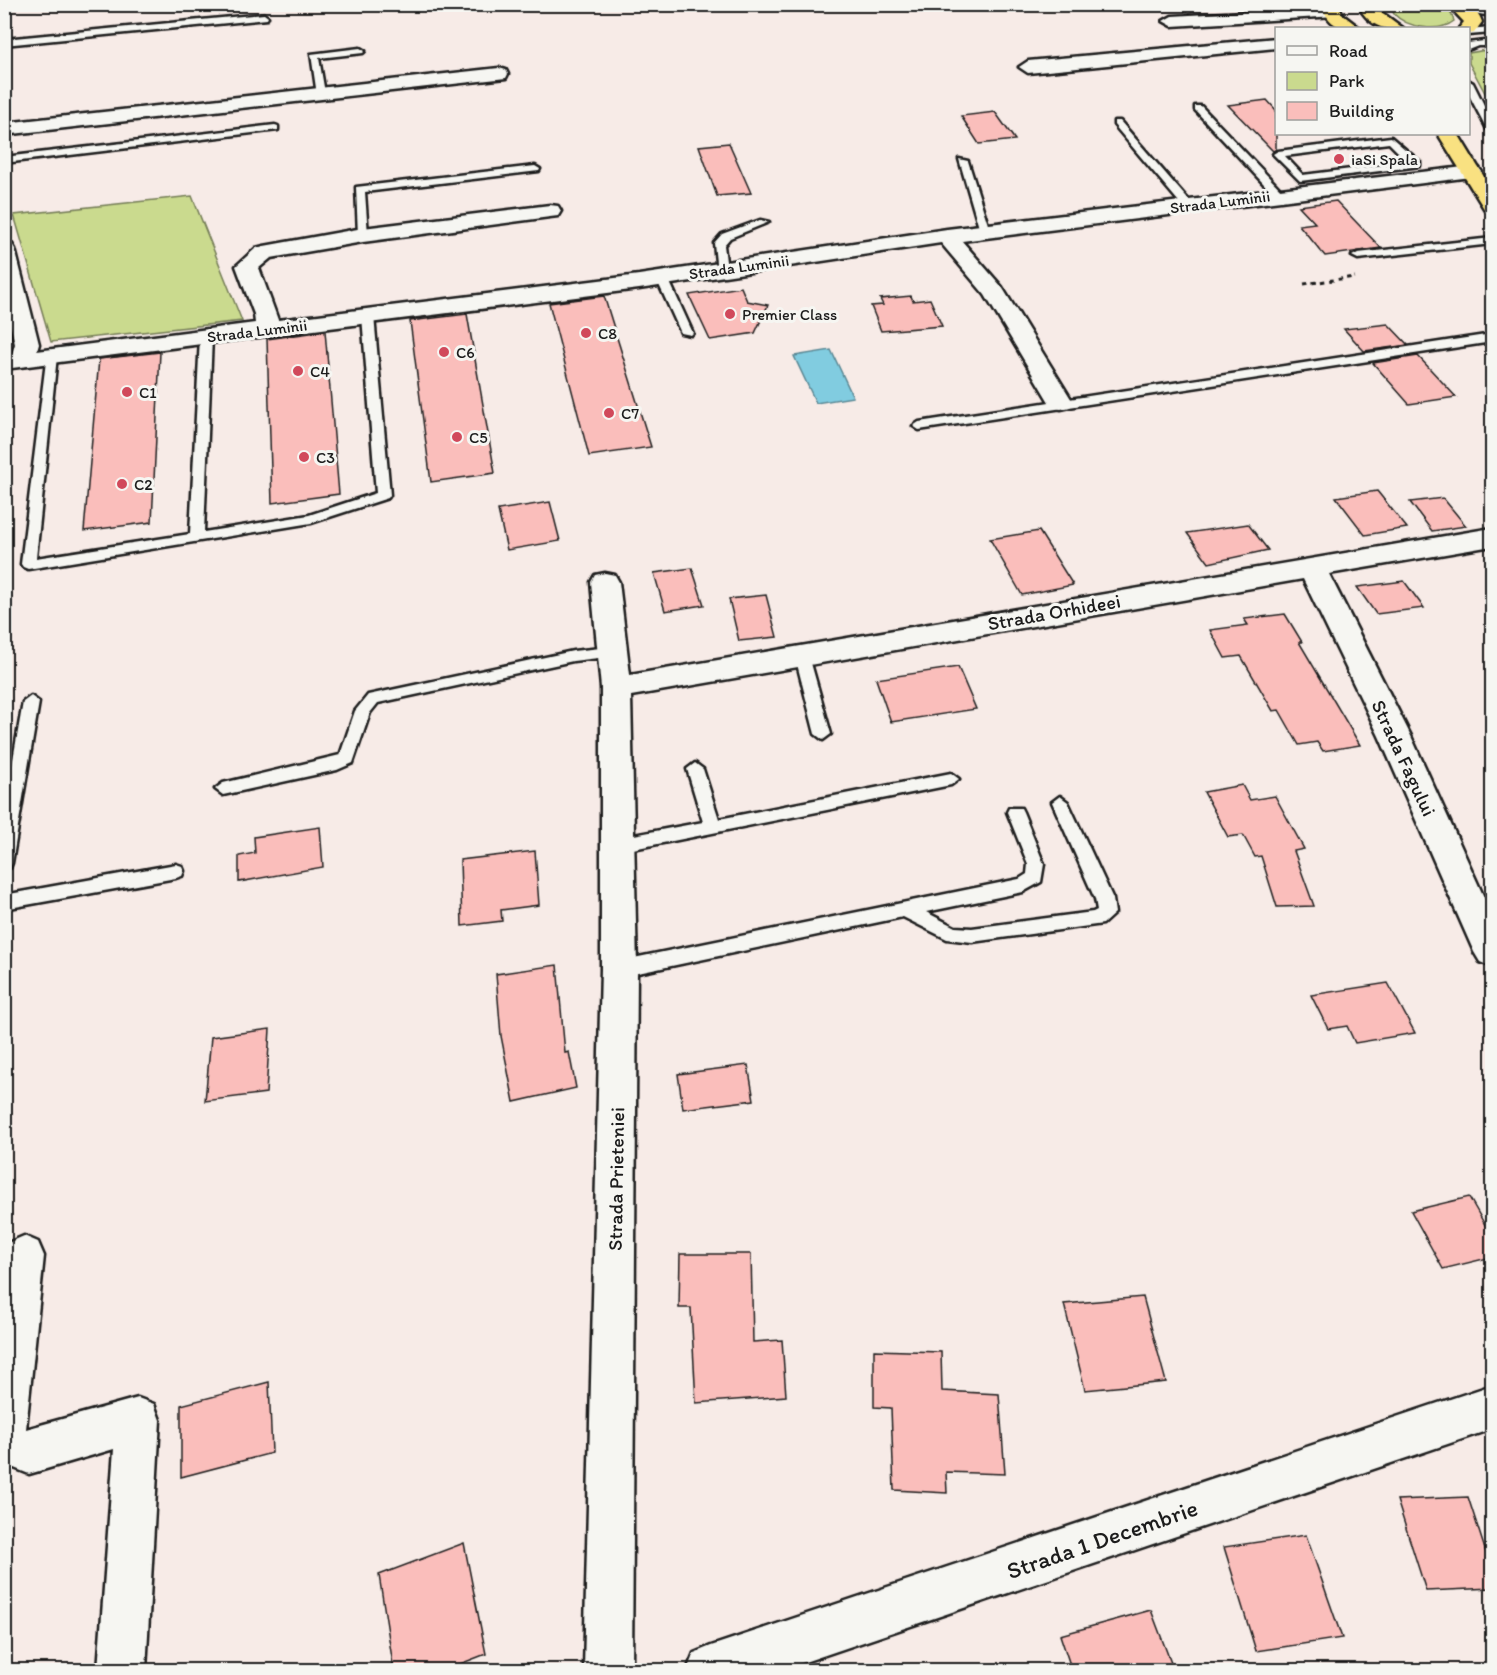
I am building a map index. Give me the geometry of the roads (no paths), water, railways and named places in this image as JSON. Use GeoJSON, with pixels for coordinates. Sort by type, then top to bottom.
{"type":"FeatureCollection","features":[{"type":"Feature","properties":{"kind":"highway"},"geometry":{"type":"LineString","coordinates":[[1373,4],[1371,12],[1374,17],[1389,27]]}},
{"type":"Feature","properties":{"kind":"highway"},"geometry":{"type":"LineString","coordinates":[[1459,7],[1473,22],[1470,27]]}},
{"type":"Feature","properties":{"kind":"highway"},"geometry":{"type":"LineString","coordinates":[[1330,8],[1350,27]]}},
{"type":"Feature","properties":{"kind":"highway"},"geometry":{"type":"LineString","coordinates":[[1470,127],[1482,148]]}},
{"type":"Feature","properties":{"kind":"highway"},"geometry":{"type":"LineString","coordinates":[[1449,135],[1492,206]]}},
{"type":"Feature","properties":{"kind":"street"},"geometry":{"type":"LineString","coordinates":[[1172,21],[1330,8]]}},
{"type":"Feature","properties":{"kind":"street"},"geometry":{"type":"LineString","coordinates":[[1028,67],[1275,43]]}},
{"type":"Feature","properties":{"kind":"street"},"geometry":{"type":"LineString","coordinates":[[4,129],[499,74]]}},
{"type":"Feature","properties":{"kind":"street","name":"Strada Luminii"},"geometry":{"type":"LineString","coordinates":[[13,361],[662,278],[985,231],[1472,172]]}},
{"type":"Feature","properties":{"kind":"street"},"geometry":{"type":"LineString","coordinates":[[267,329],[266,314],[247,266],[264,253],[363,235],[550,211]]}},
{"type":"Feature","properties":{"kind":"street"},"geometry":{"type":"LineString","coordinates":[[947,236],[955,248],[982,275],[1012,317],[1061,402]]}},
{"type":"Feature","properties":{"kind":"street"},"geometry":{"type":"LineString","coordinates":[[4,249],[27,344],[13,361]]}},
{"type":"Feature","properties":{"kind":"street","name":"Strada Orhideei"},"geometry":{"type":"LineString","coordinates":[[613,670],[802,656],[1492,537]]}},
{"type":"Feature","properties":{"kind":"street","name":"Strada Fagului"},"geometry":{"type":"LineString","coordinates":[[1311,567],[1395,736],[1492,952]]}},
{"type":"Feature","properties":{"kind":"street","name":"Strada Prieteniei"},"geometry":{"type":"LineString","coordinates":[[604,582],[613,670],[619,969],[608,1671]]}},
{"type":"Feature","properties":{"kind":"street"},"geometry":{"type":"LineString","coordinates":[[4,1430],[24,1256]]}},
{"type":"Feature","properties":{"kind":"street","name":"Strada 1 Decembrie"},"geometry":{"type":"LineString","coordinates":[[711,1671],[1492,1407]]}},
{"type":"Feature","properties":{"kind":"street"},"geometry":{"type":"LineString","coordinates":[[4,1442],[29,1452],[138,1420],[122,1671]]}},
{"type":"Feature","properties":{"kind":"lane"},"geometry":{"type":"LineString","coordinates":[[1459,7],[1492,13]]}},
{"type":"Feature","properties":{"kind":"lane"},"geometry":{"type":"LineString","coordinates":[[4,42],[264,16]]}},
{"type":"Feature","properties":{"kind":"lane"},"geometry":{"type":"LineString","coordinates":[[1470,30],[1492,30]]}},
{"type":"Feature","properties":{"kind":"lane"},"geometry":{"type":"LineString","coordinates":[[1470,46],[1476,43],[1492,43]]}},
{"type":"Feature","properties":{"kind":"lane"},"geometry":{"type":"LineString","coordinates":[[320,93],[314,56],[360,51]]}},
{"type":"Feature","properties":{"kind":"lane"},"geometry":{"type":"LineString","coordinates":[[1470,87],[1492,129]]}},
{"type":"Feature","properties":{"kind":"lane"},"geometry":{"type":"LineString","coordinates":[[1198,108],[1280,195]]}},
{"type":"Feature","properties":{"kind":"lane"},"geometry":{"type":"LineString","coordinates":[[1117,123],[1188,206]]}},
{"type":"Feature","properties":{"kind":"lane"},"geometry":{"type":"LineString","coordinates":[[4,160],[275,128]]}},
{"type":"Feature","properties":{"kind":"lane"},"geometry":{"type":"LineString","coordinates":[[1391,140],[1416,164],[1398,166],[1300,178],[1278,154],[1391,140]]}},
{"type":"Feature","properties":{"kind":"lane"},"geometry":{"type":"LineString","coordinates":[[1373,142],[1398,166],[1423,178]]}},
{"type":"Feature","properties":{"kind":"lane"},"geometry":{"type":"LineString","coordinates":[[963,161],[985,231]]}},
{"type":"Feature","properties":{"kind":"lane"},"geometry":{"type":"LineString","coordinates":[[363,235],[360,189],[535,169]]}},
{"type":"Feature","properties":{"kind":"lane"},"geometry":{"type":"LineString","coordinates":[[721,270],[718,245],[726,236],[764,222]]}},
{"type":"Feature","properties":{"kind":"lane"},"geometry":{"type":"LineString","coordinates":[[1358,256],[1492,241]]}},
{"type":"Feature","properties":{"kind":"lane"},"geometry":{"type":"LineString","coordinates":[[662,278],[687,333]]}},
{"type":"Feature","properties":{"kind":"lane"},"geometry":{"type":"LineString","coordinates":[[51,356],[28,564],[311,519],[383,495],[368,316]]}},
{"type":"Feature","properties":{"kind":"lane"},"geometry":{"type":"LineString","coordinates":[[197,538],[206,337]]}},
{"type":"Feature","properties":{"kind":"lane"},"geometry":{"type":"LineString","coordinates":[[919,426],[1061,402],[1492,338]]}},
{"type":"Feature","properties":{"kind":"lane"},"geometry":{"type":"LineString","coordinates":[[223,789],[337,764],[347,759],[363,711],[373,699],[573,656],[613,670]]}},
{"type":"Feature","properties":{"kind":"lane"},"geometry":{"type":"LineString","coordinates":[[802,656],[823,734]]}},
{"type":"Feature","properties":{"kind":"lane"},"geometry":{"type":"LineString","coordinates":[[4,863],[31,702]]}},
{"type":"Feature","properties":{"kind":"lane"},"geometry":{"type":"LineString","coordinates":[[695,769],[712,826]]}},
{"type":"Feature","properties":{"kind":"lane"},"geometry":{"type":"LineString","coordinates":[[618,845],[951,779]]}},
{"type":"Feature","properties":{"kind":"lane"},"geometry":{"type":"LineString","coordinates":[[905,910],[953,934],[972,935],[1096,919],[1106,913],[1104,899],[1060,802]]}},
{"type":"Feature","properties":{"kind":"lane"},"geometry":{"type":"LineString","coordinates":[[619,969],[1023,885],[1035,877],[1036,864],[1015,812]]}},
{"type":"Feature","properties":{"kind":"lane"},"geometry":{"type":"LineString","coordinates":[[4,902],[176,871]]}},
{"type":"Feature","properties":{"kind":"water"},"geometry":{"type":"Polygon","coordinates":[[[831,350],[853,397],[816,403],[794,356],[831,350]]]}},
{"type":"Feature","properties":{"kind":"place","name":"iaSi Spala"},"geometry":{"type":"Point","coordinates":[1339,159]}},
{"type":"Feature","properties":{"kind":"place","name":"Premier Class"},"geometry":{"type":"Point","coordinates":[730,314]}},
{"type":"Feature","properties":{"kind":"place","name":"C8"},"geometry":{"type":"Point","coordinates":[586,333]}},
{"type":"Feature","properties":{"kind":"place","name":"C6"},"geometry":{"type":"Point","coordinates":[444,352]}},
{"type":"Feature","properties":{"kind":"place","name":"C4"},"geometry":{"type":"Point","coordinates":[298,371]}},
{"type":"Feature","properties":{"kind":"place","name":"C1"},"geometry":{"type":"Point","coordinates":[127,392]}},
{"type":"Feature","properties":{"kind":"place","name":"C7"},"geometry":{"type":"Point","coordinates":[609,413]}},
{"type":"Feature","properties":{"kind":"place","name":"C5"},"geometry":{"type":"Point","coordinates":[457,437]}},
{"type":"Feature","properties":{"kind":"place","name":"C3"},"geometry":{"type":"Point","coordinates":[304,457]}},
{"type":"Feature","properties":{"kind":"place","name":"C2"},"geometry":{"type":"Point","coordinates":[122,484]}}]}
